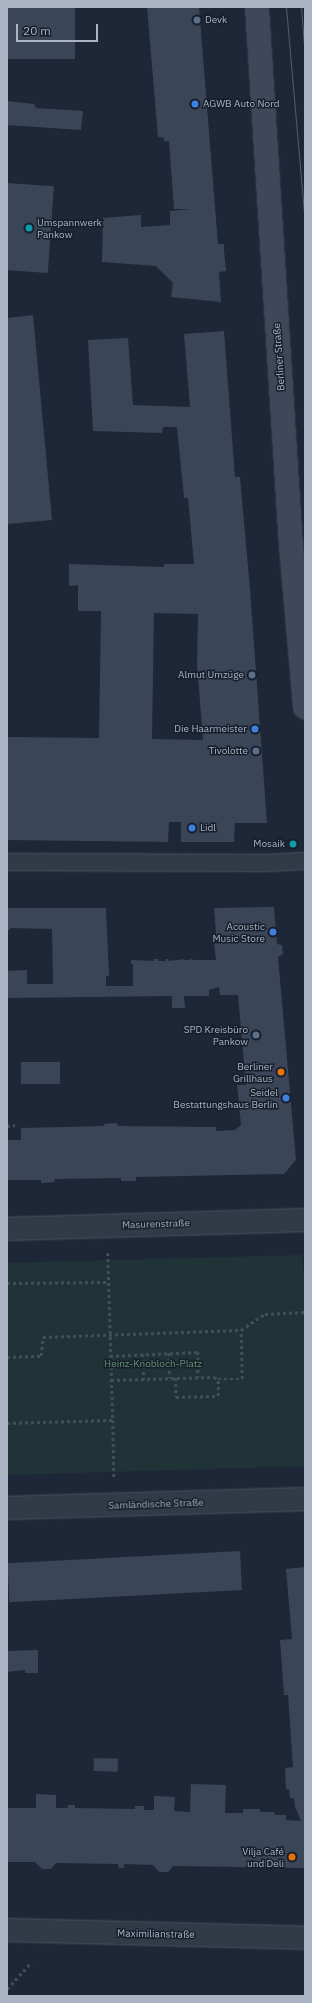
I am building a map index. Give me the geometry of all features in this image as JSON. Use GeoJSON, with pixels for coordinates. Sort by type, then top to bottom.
{"type":"FeatureCollection","features":[{"type":"Feature","properties":{"kind":"main road","name":"Berliner Straße"},"geometry":{"type":"LineString","coordinates":[[257,7],[291,539],[305,707]]}},
{"type":"Feature","properties":{"kind":"street","name":"Masurenstraße"},"geometry":{"type":"LineString","coordinates":[[7,1228],[305,1220]]}},
{"type":"Feature","properties":{"kind":"street","name":"Samländische Straße"},"geometry":{"type":"LineString","coordinates":[[7,1508],[305,1500]]}},
{"type":"Feature","properties":{"kind":"street","name":"Maximilianstraße"},"geometry":{"type":"LineString","coordinates":[[7,1930],[305,1938]]}},
{"type":"Feature","properties":{"kind":"lane"},"geometry":{"type":"LineString","coordinates":[[7,862],[266,863],[305,861]]}},
{"type":"Feature","properties":{"kind":"path"},"geometry":{"type":"LineString","coordinates":[[7,1126],[15,1125]]}},
{"type":"Feature","properties":{"kind":"path"},"geometry":{"type":"LineString","coordinates":[[108,1254],[114,1479]]}},
{"type":"Feature","properties":{"kind":"path"},"geometry":{"type":"LineString","coordinates":[[7,1283],[109,1282]]}},
{"type":"Feature","properties":{"kind":"path"},"geometry":{"type":"LineString","coordinates":[[7,1357],[41,1356],[43,1337],[241,1330],[265,1314],[305,1312]]}},
{"type":"Feature","properties":{"kind":"path"},"geometry":{"type":"LineString","coordinates":[[111,1380],[198,1377],[242,1379],[241,1330]]}},
{"type":"Feature","properties":{"kind":"path"},"geometry":{"type":"LineString","coordinates":[[110,1356],[198,1352],[198,1377]]}},
{"type":"Feature","properties":{"kind":"path"},"geometry":{"type":"LineString","coordinates":[[169,1353],[170,1378]]}},
{"type":"Feature","properties":{"kind":"path"},"geometry":{"type":"LineString","coordinates":[[143,1354],[144,1379]]}},
{"type":"Feature","properties":{"kind":"path"},"geometry":{"type":"LineString","coordinates":[[176,1378],[176,1397],[218,1396],[218,1379]]}},
{"type":"Feature","properties":{"kind":"path"},"geometry":{"type":"LineString","coordinates":[[7,1423],[112,1420]]}},
{"type":"Feature","properties":{"kind":"path"},"geometry":{"type":"LineString","coordinates":[[7,1989],[31,1962]]}},
{"type":"Feature","properties":{"kind":"green space","name":"Heinz-Knobloch-Platz"},"geometry":{"type":"Polygon","coordinates":[[[302,1255],[305,1289],[305,1466],[7,1475],[7,1263],[302,1255]]]}},
{"type":"Feature","properties":{"kind":"building"},"geometry":{"type":"Polygon","coordinates":[[[7,7],[75,7],[75,59],[7,59],[7,7]]]}},
{"type":"Feature","properties":{"kind":"building"},"geometry":{"type":"Polygon","coordinates":[[[147,7],[199,7],[218,244],[224,244],[226,271],[219,272],[221,302],[171,297],[173,283],[156,266],[102,262],[103,218],[141,215],[141,227],[170,225],[170,211],[192,209],[174,209],[169,141],[164,141],[164,138],[158,137],[147,7]]]}},
{"type":"Feature","properties":{"kind":"building"},"geometry":{"type":"Polygon","coordinates":[[[7,101],[34,104],[36,108],[83,111],[81,130],[7,125],[7,101]]]}},
{"type":"Feature","properties":{"kind":"building","name":"Umspannwerk Pankow"},"geometry":{"type":"Polygon","coordinates":[[[7,183],[54,186],[48,273],[7,270],[7,183]]]}},
{"type":"Feature","properties":{"kind":"building"},"geometry":{"type":"Polygon","coordinates":[[[33,315],[52,520],[7,524],[7,318],[33,315]]]}},
{"type":"Feature","properties":{"kind":"building"},"geometry":{"type":"Polygon","coordinates":[[[224,331],[235,477],[240,477],[250,589],[267,823],[235,823],[234,842],[181,842],[181,822],[169,822],[168,842],[7,840],[7,737],[99,738],[101,611],[78,611],[78,585],[69,586],[69,564],[164,567],[164,564],[194,564],[188,498],[184,498],[177,427],[163,427],[162,433],[93,431],[88,340],[128,338],[133,405],[190,407],[184,334],[224,331]],[[154,613],[152,739],[203,740],[197,664],[198,614],[154,613]]]}},
{"type":"Feature","properties":{"kind":"building"},"geometry":{"type":"Polygon","coordinates":[[[274,907],[277,944],[282,945],[283,954],[278,957],[296,1160],[284,1174],[136,1177],[136,1181],[121,1181],[121,1178],[54,1179],[55,1182],[41,1183],[41,1180],[7,1180],[7,1140],[21,1140],[21,1128],[104,1126],[104,1124],[117,1123],[118,1126],[216,1127],[216,1131],[235,1130],[241,1125],[237,1085],[246,1085],[238,995],[220,995],[219,987],[209,990],[209,996],[184,996],[185,1008],[172,1008],[172,996],[7,998],[7,971],[27,970],[27,984],[53,984],[52,929],[10,928],[10,930],[7,930],[7,908],[106,908],[109,976],[106,976],[106,986],[133,986],[133,964],[131,964],[131,960],[216,960],[214,943],[217,943],[214,908],[274,907]]]}},
{"type":"Feature","properties":{"kind":"building"},"geometry":{"type":"Polygon","coordinates":[[[21,1062],[60,1062],[60,1084],[21,1084],[21,1062]]]}},
{"type":"Feature","properties":{"kind":"building"},"geometry":{"type":"Polygon","coordinates":[[[240,1551],[242,1590],[9,1602],[7,1563],[240,1551]]]}},
{"type":"Feature","properties":{"kind":"building"},"geometry":{"type":"Polygon","coordinates":[[[305,1567],[305,1868],[173,1866],[168,1872],[159,1872],[153,1865],[124,1864],[124,1868],[119,1868],[118,1864],[56,1863],[51,1869],[42,1869],[35,1862],[7,1862],[7,1808],[36,1808],[36,1794],[56,1795],[56,1808],[68,1808],[68,1805],[75,1805],[75,1808],[135,1809],[135,1806],[144,1806],[144,1810],[154,1810],[154,1796],[175,1797],[174,1811],[190,1812],[191,1784],[226,1785],[225,1813],[243,1813],[243,1809],[260,1809],[260,1812],[274,1812],[275,1815],[286,1815],[286,1820],[301,1821],[295,1807],[294,1798],[290,1798],[289,1789],[286,1789],[285,1768],[293,1767],[288,1695],[284,1695],[280,1640],[292,1639],[286,1569],[305,1567]]]}},
{"type":"Feature","properties":{"kind":"building"},"geometry":{"type":"Polygon","coordinates":[[[38,1650],[38,1673],[25,1673],[25,1670],[7,1672],[7,1651],[38,1650]]]}},
{"type":"Feature","properties":{"kind":"building"},"geometry":{"type":"Polygon","coordinates":[[[94,1758],[118,1759],[118,1772],[94,1771],[94,1758]]]}},
{"type":"Feature","properties":{"kind":"tram line"},"geometry":{"type":"LineString","coordinates":[[286,7],[305,226]]}},
{"type":"Feature","properties":{"kind":"tram line"},"geometry":{"type":"LineString","coordinates":[[301,7],[305,58]]}},
{"type":"Feature","properties":{"kind":"place","name":"Devk"},"geometry":{"type":"Point","coordinates":[197,20]}},
{"type":"Feature","properties":{"kind":"place","name":"AGWB Auto Nord"},"geometry":{"type":"Point","coordinates":[195,104]}},
{"type":"Feature","properties":{"kind":"place","name":"Umspannwerk Pankow"},"geometry":{"type":"Point","coordinates":[29,228]}},
{"type":"Feature","properties":{"kind":"place","name":"Almut Umzüge"},"geometry":{"type":"Point","coordinates":[252,675]}},
{"type":"Feature","properties":{"kind":"place","name":"Die Haarmeister"},"geometry":{"type":"Point","coordinates":[255,729]}},
{"type":"Feature","properties":{"kind":"place","name":"Tivolotte"},"geometry":{"type":"Point","coordinates":[256,751]}},
{"type":"Feature","properties":{"kind":"place","name":"Lidl"},"geometry":{"type":"Point","coordinates":[192,828]}},
{"type":"Feature","properties":{"kind":"place","name":"Mosaik"},"geometry":{"type":"Point","coordinates":[293,844]}},
{"type":"Feature","properties":{"kind":"place","name":"Acoustic Music Store"},"geometry":{"type":"Point","coordinates":[273,932]}},
{"type":"Feature","properties":{"kind":"place","name":"SPD Kreisbüro Pankow"},"geometry":{"type":"Point","coordinates":[256,1035]}},
{"type":"Feature","properties":{"kind":"place","name":"Berliner Grillhaus"},"geometry":{"type":"Point","coordinates":[281,1072]}},
{"type":"Feature","properties":{"kind":"place","name":"Seidel Bestattungshaus Berlin"},"geometry":{"type":"Point","coordinates":[286,1098]}},
{"type":"Feature","properties":{"kind":"place","name":"Vilja Café und Deli"},"geometry":{"type":"Point","coordinates":[292,1857]}}]}
